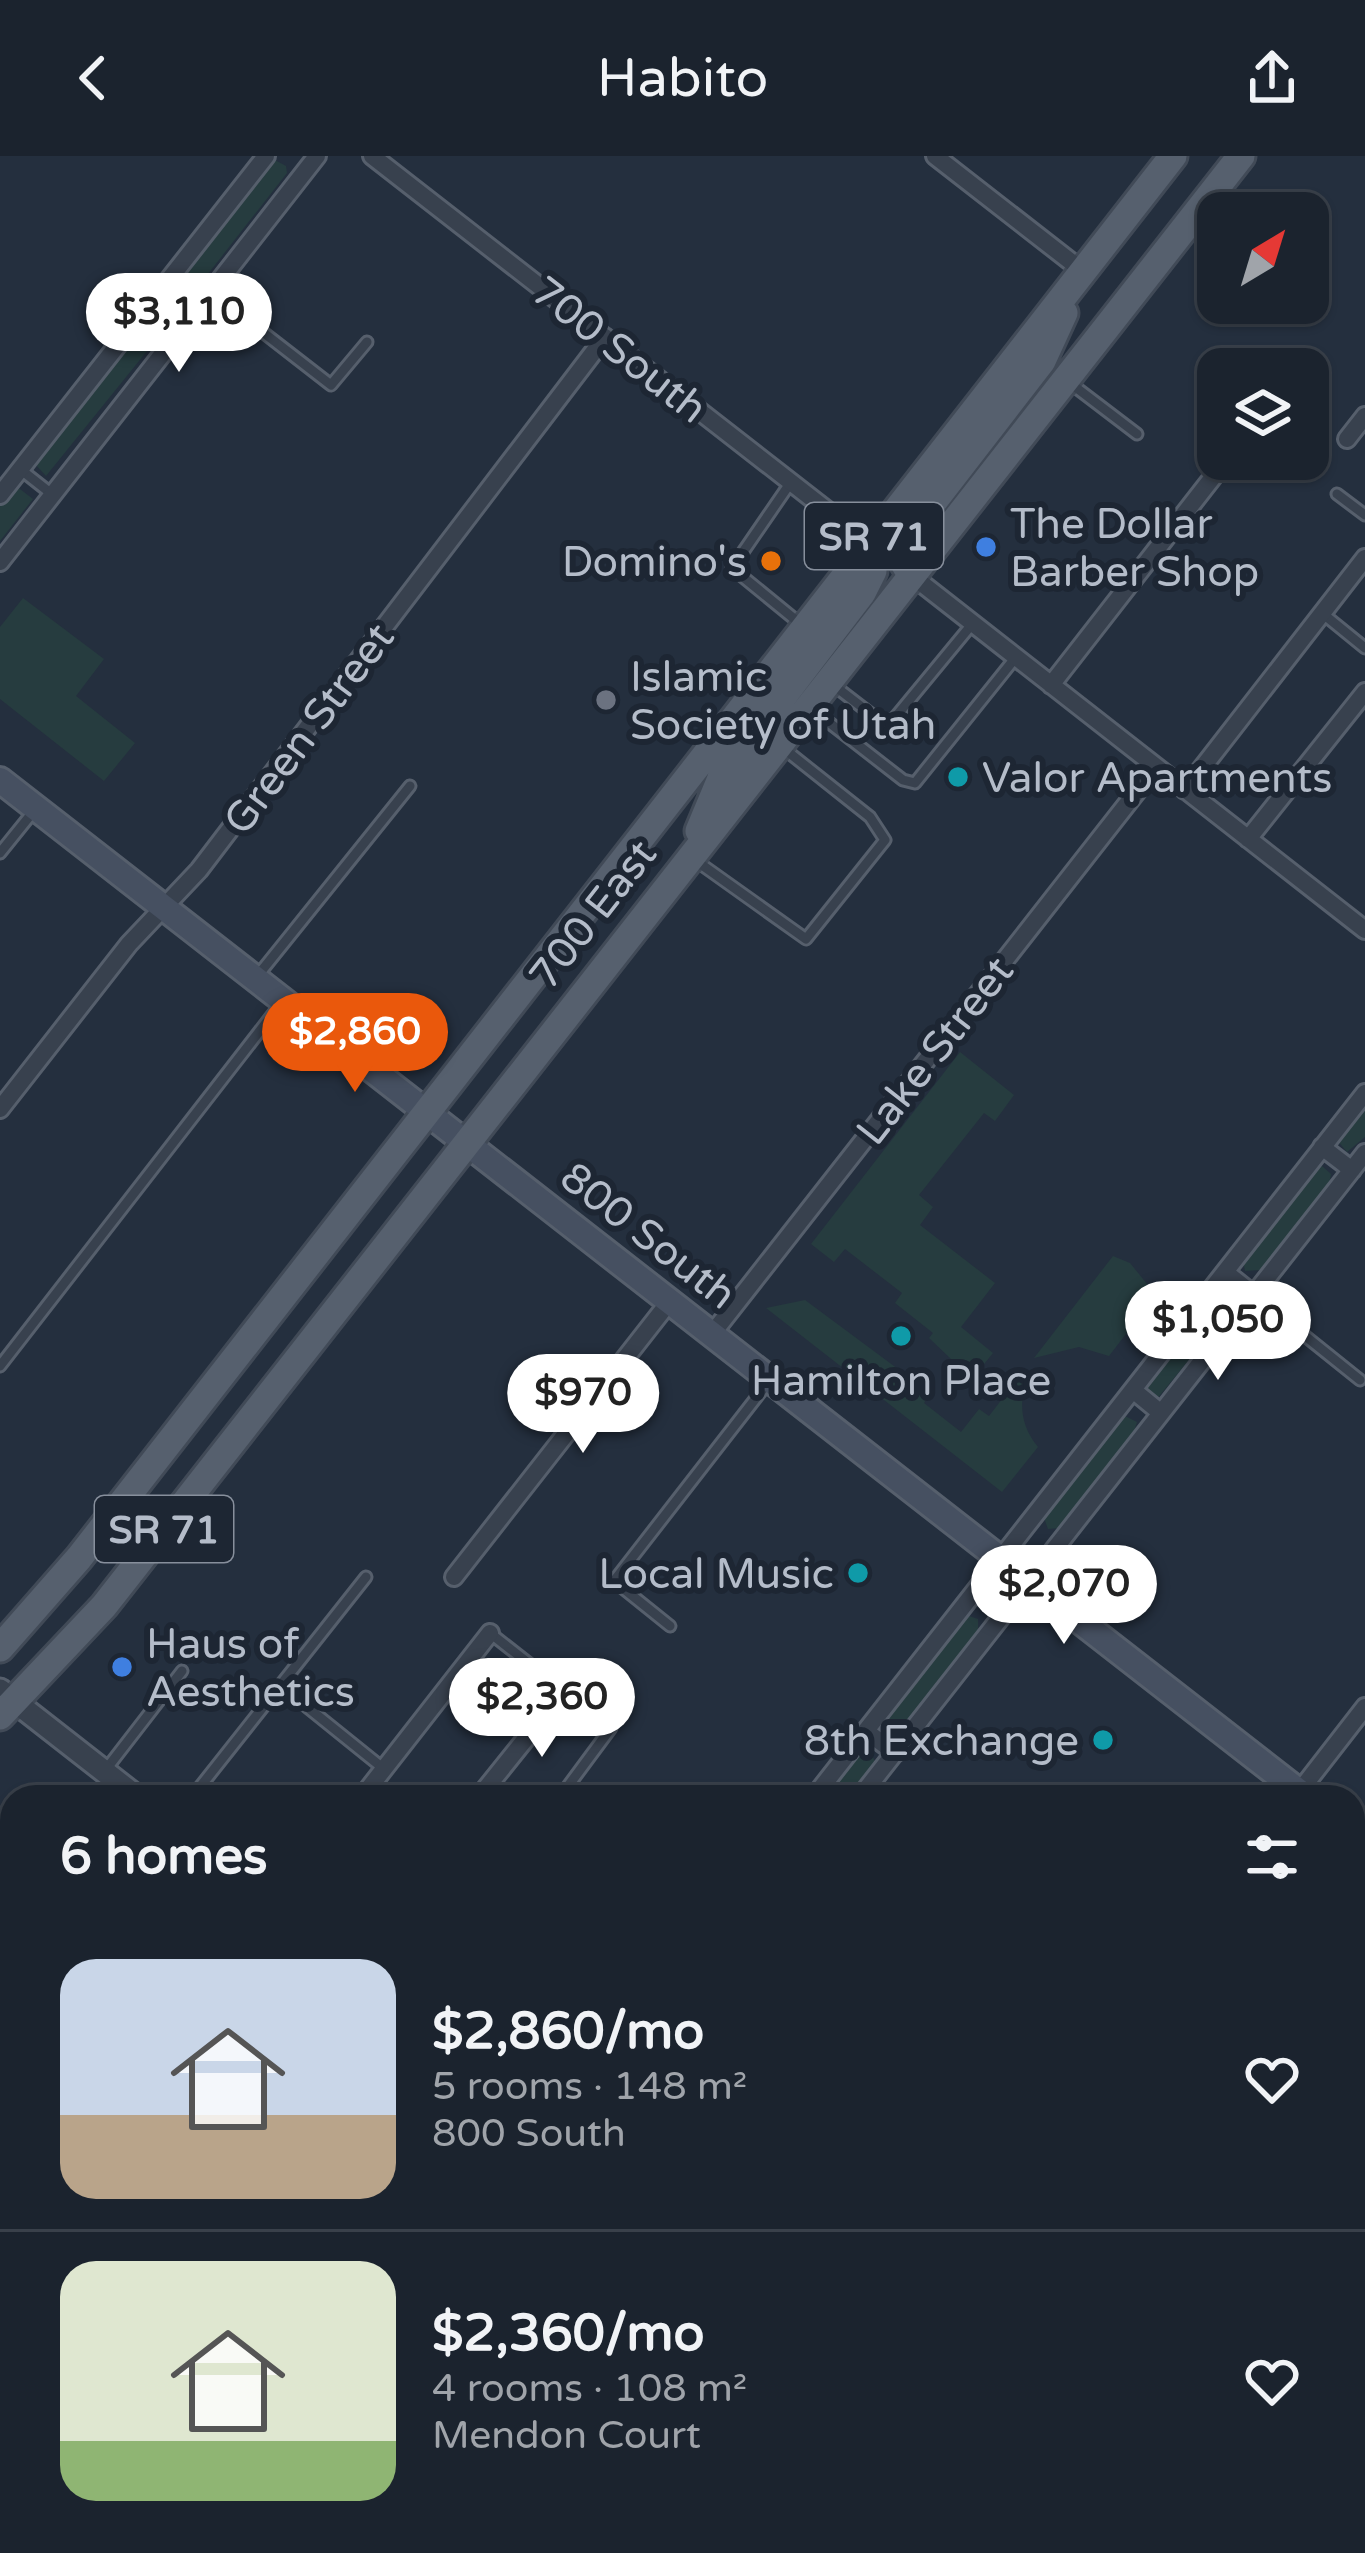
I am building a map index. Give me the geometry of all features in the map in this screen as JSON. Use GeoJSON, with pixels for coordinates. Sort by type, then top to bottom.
{"type":"FeatureCollection","features":[{"type":"Feature","properties":{"kind":"main road","name":"700 East"},"geometry":{"type":"LineString","coordinates":[[0,1648],[79,1558],[1173,156]]}},
{"type":"Feature","properties":{"kind":"main road","name":"700 East"},"geometry":{"type":"LineString","coordinates":[[5,1702],[104,1606],[1241,156]]}},
{"type":"Feature","properties":{"kind":"main road"},"geometry":{"type":"LineString","coordinates":[[911,575],[901,558],[910,532],[1042,361],[1084,272]]}},
{"type":"Feature","properties":{"kind":"main road"},"geometry":{"type":"LineString","coordinates":[[682,867],[722,776],[862,593],[873,571],[869,543]]}},
{"type":"Feature","properties":{"kind":"main road","name":"800 South"},"geometry":{"type":"LineString","coordinates":[[0,780],[1291,1785]]}},
{"type":"Feature","properties":{"kind":"street"},"geometry":{"type":"LineString","coordinates":[[0,495],[266,156]]}},
{"type":"Feature","properties":{"kind":"street"},"geometry":{"type":"LineString","coordinates":[[0,562],[316,156]]}},
{"type":"Feature","properties":{"kind":"street","name":"700 South"},"geometry":{"type":"LineString","coordinates":[[372,156],[869,543]]}},
{"type":"Feature","properties":{"kind":"street"},"geometry":{"type":"LineString","coordinates":[[934,156],[1084,272]]}},
{"type":"Feature","properties":{"kind":"street","name":"Green Street"},"geometry":{"type":"LineString","coordinates":[[0,1109],[129,944],[164,908],[306,732],[604,337]]}},
{"type":"Feature","properties":{"kind":"street"},"geometry":{"type":"LineString","coordinates":[[1347,439],[1365,416]]}},
{"type":"Feature","properties":{"kind":"street"},"geometry":{"type":"LineString","coordinates":[[1051,685],[1211,480]]}},
{"type":"Feature","properties":{"kind":"street"},"geometry":{"type":"LineString","coordinates":[[1185,790],[1363,564]]}},
{"type":"Feature","properties":{"kind":"street"},"geometry":{"type":"LineString","coordinates":[[911,575],[1365,930]]}},
{"type":"Feature","properties":{"kind":"street"},"geometry":{"type":"LineString","coordinates":[[1248,839],[1365,692]]}},
{"type":"Feature","properties":{"kind":"street","name":"Lake Street"},"geometry":{"type":"LineString","coordinates":[[712,1334],[1156,766]]}},
{"type":"Feature","properties":{"kind":"street"},"geometry":{"type":"LineString","coordinates":[[823,1785],[1365,1093]]}},
{"type":"Feature","properties":{"kind":"street"},"geometry":{"type":"LineString","coordinates":[[1322,1148],[1352,1170]]}},
{"type":"Feature","properties":{"kind":"street"},"geometry":{"type":"LineString","coordinates":[[870,1785],[1365,1153]]}},
{"type":"Feature","properties":{"kind":"street"},"geometry":{"type":"LineString","coordinates":[[1225,1272],[1254,1295]]}},
{"type":"Feature","properties":{"kind":"street"},"geometry":{"type":"LineString","coordinates":[[454,1577],[670,1301]]}},
{"type":"Feature","properties":{"kind":"street"},"geometry":{"type":"LineString","coordinates":[[1133,1390],[1161,1413]]}},
{"type":"Feature","properties":{"kind":"street"},"geometry":{"type":"LineString","coordinates":[[371,1785],[490,1633]]}},
{"type":"Feature","properties":{"kind":"street"},"geometry":{"type":"LineString","coordinates":[[489,1785],[564,1691]]}},
{"type":"Feature","properties":{"kind":"street"},"geometry":{"type":"LineString","coordinates":[[5,1702],[121,1785]]}},
{"type":"Feature","properties":{"kind":"street"},"geometry":{"type":"LineString","coordinates":[[1309,1785],[1365,1707]]}},
{"type":"Feature","properties":{"kind":"street"},"geometry":{"type":"LineString","coordinates":[[866,1730],[895,1753]]}},
{"type":"Feature","properties":{"kind":"lane"},"geometry":{"type":"LineString","coordinates":[[211,292],[331,386],[367,342]]}},
{"type":"Feature","properties":{"kind":"lane"},"geometry":{"type":"LineString","coordinates":[[148,307],[180,332]]}},
{"type":"Feature","properties":{"kind":"lane"},"geometry":{"type":"LineString","coordinates":[[1066,380],[1137,434]]}},
{"type":"Feature","properties":{"kind":"lane"},"geometry":{"type":"LineString","coordinates":[[20,469],[53,494]]}},
{"type":"Feature","properties":{"kind":"lane"},"geometry":{"type":"LineString","coordinates":[[791,482],[732,568],[803,626]]}},
{"type":"Feature","properties":{"kind":"lane"},"geometry":{"type":"LineString","coordinates":[[1337,494],[1365,515]]}},
{"type":"Feature","properties":{"kind":"lane"},"geometry":{"type":"LineString","coordinates":[[1322,613],[1365,648]]}},
{"type":"Feature","properties":{"kind":"lane"},"geometry":{"type":"LineString","coordinates":[[828,681],[880,721],[893,720],[973,623]]}},
{"type":"Feature","properties":{"kind":"lane"},"geometry":{"type":"LineString","coordinates":[[808,706],[903,780],[915,783],[1016,657]]}},
{"type":"Feature","properties":{"kind":"lane"},"geometry":{"type":"LineString","coordinates":[[682,867],[702,865],[799,938],[814,932],[885,833],[778,744]]}},
{"type":"Feature","properties":{"kind":"lane"},"geometry":{"type":"LineString","coordinates":[[255,979],[410,786]]}},
{"type":"Feature","properties":{"kind":"lane"},"geometry":{"type":"LineString","coordinates":[[0,853],[36,808]]}},
{"type":"Feature","properties":{"kind":"lane"},"geometry":{"type":"LineString","coordinates":[[0,1366],[284,1001]]}},
{"type":"Feature","properties":{"kind":"lane"},"geometry":{"type":"LineString","coordinates":[[1254,1295],[1360,1380]]}},
{"type":"Feature","properties":{"kind":"lane"},"geometry":{"type":"LineString","coordinates":[[670,1626],[614,1581],[770,1380]]}},
{"type":"Feature","properties":{"kind":"lane"},"geometry":{"type":"LineString","coordinates":[[202,1785],[366,1577]]}},
{"type":"Feature","properties":{"kind":"lane"},"geometry":{"type":"LineString","coordinates":[[490,1633],[611,1728],[569,1785]]}},
{"type":"Feature","properties":{"kind":"lane"},"geometry":{"type":"LineString","coordinates":[[104,1772],[182,1671]]}},
{"type":"Feature","properties":{"kind":"lane"},"geometry":{"type":"LineString","coordinates":[[281,1686],[384,1769]]}},
{"type":"Feature","properties":{"kind":"green space"},"geometry":{"type":"Polygon","coordinates":[[[271,158],[286,166],[287,173],[179,311],[172,312],[161,302],[271,158]]]}},
{"type":"Feature","properties":{"kind":"green space"},"geometry":{"type":"Polygon","coordinates":[[[146,321],[160,335],[46,476],[34,463],[146,321]]]}},
{"type":"Feature","properties":{"kind":"green space"},"geometry":{"type":"Polygon","coordinates":[[[16,486],[33,499],[0,541],[0,506],[16,486]]]}},
{"type":"Feature","properties":{"kind":"green space"},"geometry":{"type":"Polygon","coordinates":[[[23,598],[104,659],[76,696],[135,743],[104,781],[0,699],[0,627],[23,598]]]}},
{"type":"Feature","properties":{"kind":"green space"},"geometry":{"type":"Polygon","coordinates":[[[960,1052],[1014,1095],[995,1121],[984,1113],[919,1195],[933,1207],[920,1225],[995,1283],[961,1327],[993,1353],[972,1379],[929,1338],[933,1333],[895,1303],[902,1293],[845,1249],[834,1262],[811,1244],[960,1052]]]}},
{"type":"Feature","properties":{"kind":"green space"},"geometry":{"type":"Polygon","coordinates":[[[1365,1103],[1365,1137],[1347,1152],[1337,1140],[1365,1103]]]}},
{"type":"Feature","properties":{"kind":"green space"},"geometry":{"type":"Polygon","coordinates":[[[1322,1166],[1331,1174],[1329,1184],[1260,1270],[1245,1271],[1243,1260],[1314,1168],[1322,1166]]]}},
{"type":"Feature","properties":{"kind":"green space"},"geometry":{"type":"Polygon","coordinates":[[[1113,1256],[1130,1263],[1156,1295],[1109,1356],[1079,1347],[1034,1358],[1113,1256]]]}},
{"type":"Feature","properties":{"kind":"green space"},"geometry":{"type":"Polygon","coordinates":[[[805,1300],[898,1369],[895,1374],[927,1398],[924,1403],[961,1432],[979,1409],[989,1416],[1019,1377],[1025,1384],[1025,1425],[1038,1447],[1002,1492],[766,1308],[805,1300]]]}},
{"type":"Feature","properties":{"kind":"green space"},"geometry":{"type":"Polygon","coordinates":[[[1212,1300],[1223,1302],[1225,1316],[1156,1400],[1144,1388],[1212,1300]]]}},
{"type":"Feature","properties":{"kind":"green space"},"geometry":{"type":"Polygon","coordinates":[[[1123,1415],[1137,1422],[1133,1434],[1060,1528],[1048,1529],[1043,1515],[1123,1415]]]}},
{"type":"Feature","properties":{"kind":"green space"},"geometry":{"type":"Polygon","coordinates":[[[966,1615],[978,1619],[978,1632],[899,1733],[889,1736],[881,1725],[966,1615]]]}},
{"type":"Feature","properties":{"kind":"green space"},"geometry":{"type":"Polygon","coordinates":[[[862,1750],[870,1750],[875,1762],[858,1785],[832,1785],[862,1750]]]}},
{"type":"Feature","properties":{"kind":"place","name":"The Dollar Barber Shop"},"geometry":{"type":"Point","coordinates":[986,547]}},
{"type":"Feature","properties":{"kind":"place","name":"Domino's"},"geometry":{"type":"Point","coordinates":[771,561]}},
{"type":"Feature","properties":{"kind":"place","name":"Islamic Society of Utah"},"geometry":{"type":"Point","coordinates":[606,700]}},
{"type":"Feature","properties":{"kind":"place","name":"Valor Apartments"},"geometry":{"type":"Point","coordinates":[958,777]}},
{"type":"Feature","properties":{"kind":"place","name":"Hamilton Place"},"geometry":{"type":"Point","coordinates":[901,1336]}},
{"type":"Feature","properties":{"kind":"place","name":"Local Music"},"geometry":{"type":"Point","coordinates":[858,1573]}},
{"type":"Feature","properties":{"kind":"place","name":"Haus of Aesthetics"},"geometry":{"type":"Point","coordinates":[122,1667]}},
{"type":"Feature","properties":{"kind":"place","name":"8th Exchange"},"geometry":{"type":"Point","coordinates":[1103,1740]}}]}
